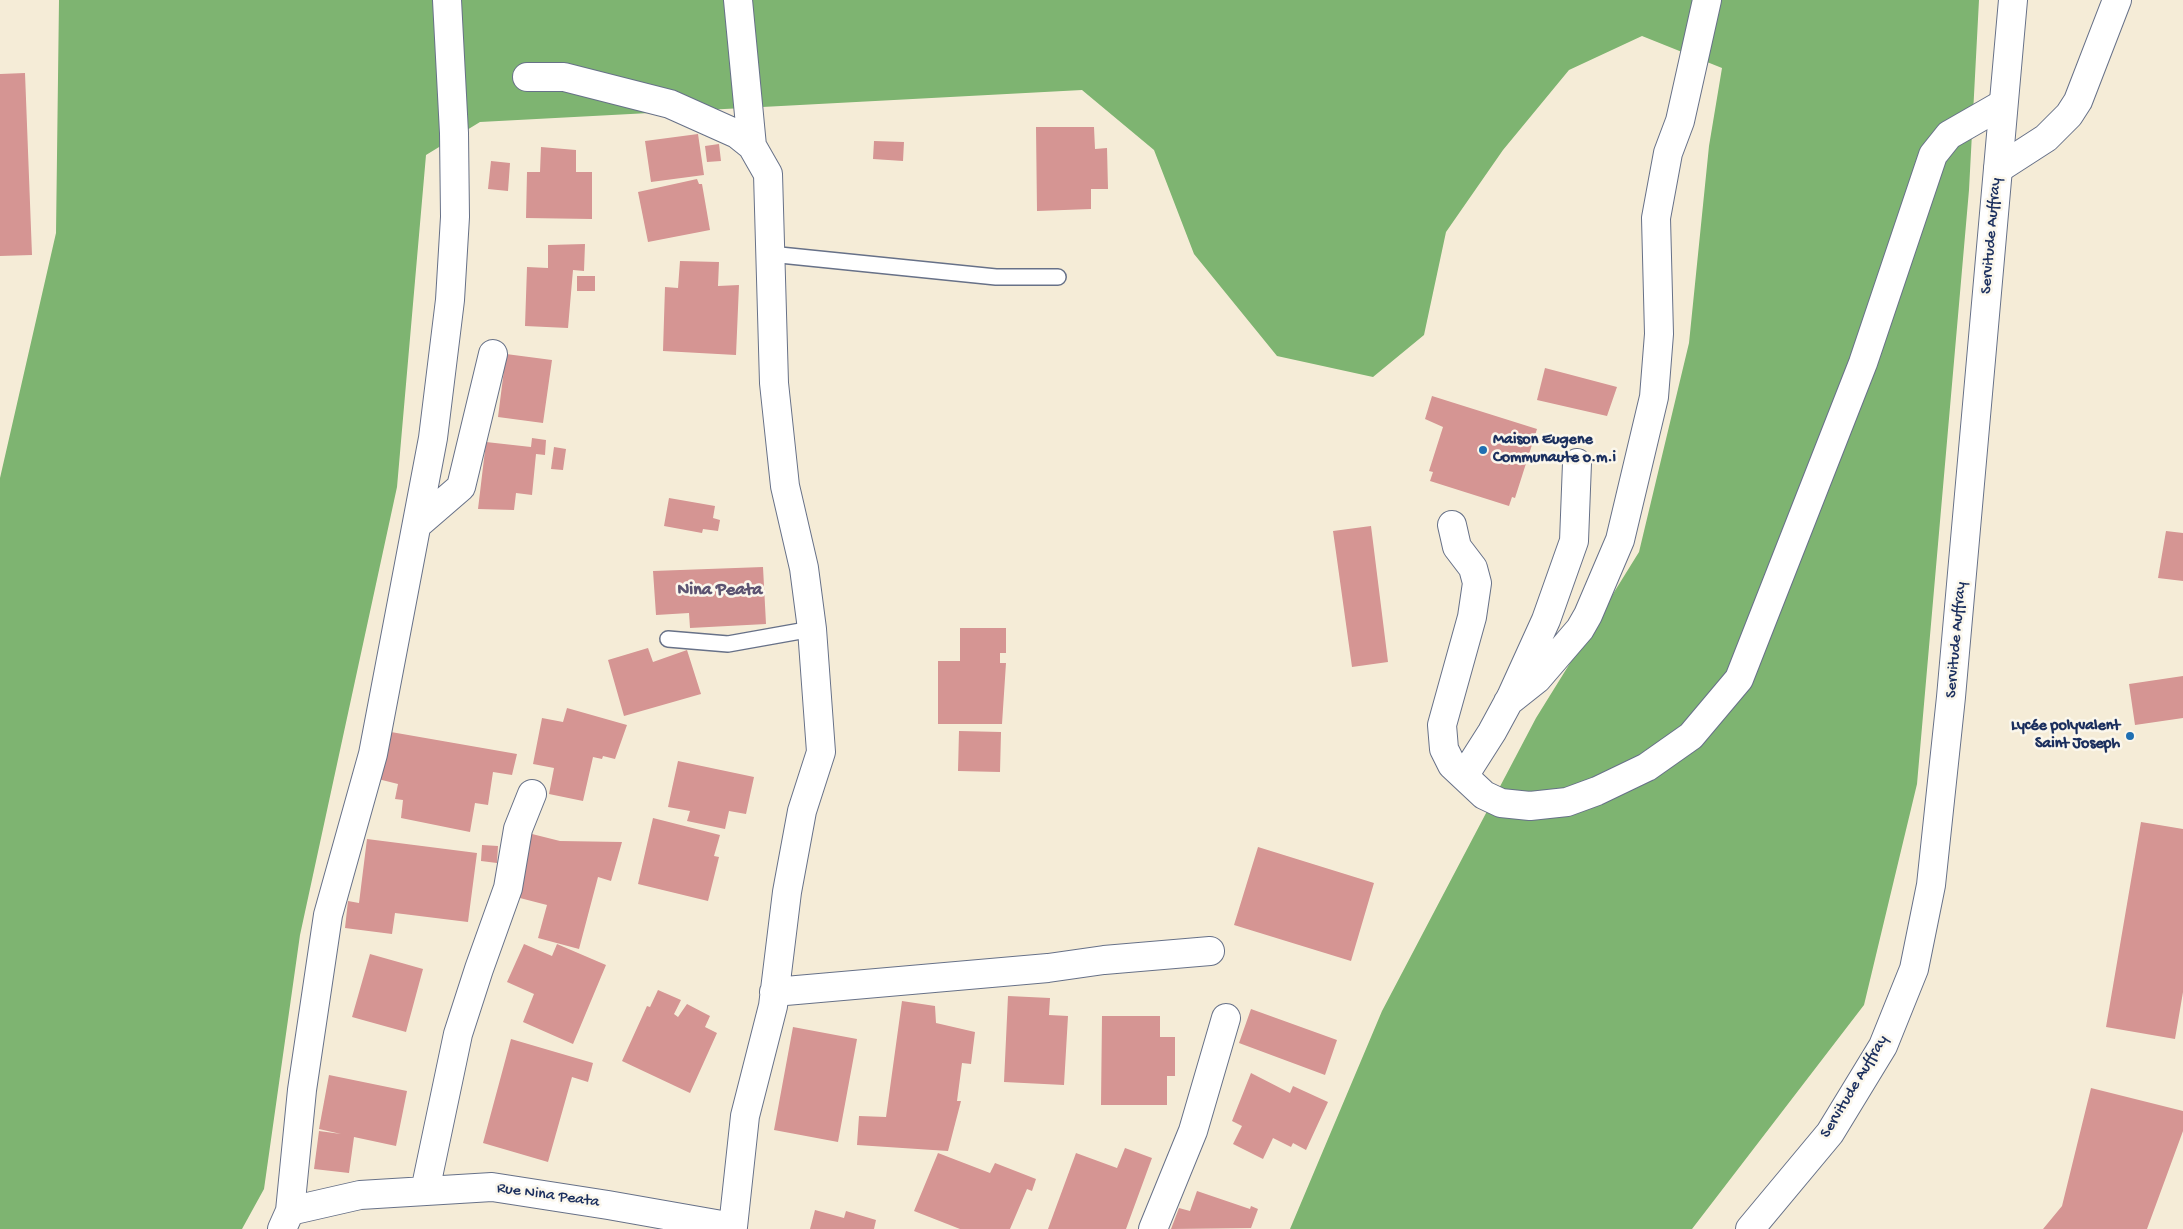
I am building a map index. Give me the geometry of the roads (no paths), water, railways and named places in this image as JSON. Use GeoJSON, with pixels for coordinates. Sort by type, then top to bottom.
{"type":"FeatureCollection","features":[{"type":"Feature","properties":{"kind":"street"},"geometry":{"type":"LineString","coordinates":[[286,1220],[302,1090],[328,915],[373,754],[418,525],[433,438],[446,340],[455,217],[454,133],[447,0]]}},
{"type":"Feature","properties":{"kind":"street"},"geometry":{"type":"LineString","coordinates":[[738,0],[752,146]]}},
{"type":"Feature","properties":{"kind":"street"},"geometry":{"type":"LineString","coordinates":[[1508,702],[1537,679],[1580,629],[1620,540],[1654,397],[1659,334],[1656,218],[1668,153],[1680,121],[1707,0]]}},
{"type":"Feature","properties":{"kind":"street","name":"Servitude Auffray"},"geometry":{"type":"LineString","coordinates":[[1750,1229],[1830,1133],[1883,1046],[1914,969],[1931,885],[1952,697],[2013,0]]}},
{"type":"Feature","properties":{"kind":"street"},"geometry":{"type":"LineString","coordinates":[[1998,169],[2046,138],[2069,114],[2078,101],[2117,0]]}},
{"type":"Feature","properties":{"kind":"street"},"geometry":{"type":"LineString","coordinates":[[527,77],[564,77],[670,104],[737,134],[752,146],[768,174],[774,383],[785,486],[804,568],[812,629],[820,752],[802,811],[787,892],[774,992],[745,1116],[732,1228]]}},
{"type":"Feature","properties":{"kind":"street"},"geometry":{"type":"LineString","coordinates":[[1452,525],[1457,547],[1473,568],[1477,583],[1472,618],[1442,725],[1444,749],[1452,765],[1484,795],[1501,803],[1530,806],[1567,802],[1597,791],[1648,767],[1691,736],[1739,679],[1863,363],[1933,155],[1950,135],[2003,104]]}},
{"type":"Feature","properties":{"kind":"street"},"geometry":{"type":"LineString","coordinates":[[418,525],[461,487],[493,354]]}},
{"type":"Feature","properties":{"kind":"street"},"geometry":{"type":"LineString","coordinates":[[1464,776],[1492,732],[1508,702],[1546,620],[1574,541],[1577,463]]}},
{"type":"Feature","properties":{"kind":"street"},"geometry":{"type":"LineString","coordinates":[[425,1191],[458,1034],[508,888],[518,829],[532,794]]}},
{"type":"Feature","properties":{"kind":"street"},"geometry":{"type":"LineString","coordinates":[[774,992],[1048,968],[1104,960],[1210,951]]}},
{"type":"Feature","properties":{"kind":"street"},"geometry":{"type":"LineString","coordinates":[[1153,1229],[1193,1131],[1226,1018]]}},
{"type":"Feature","properties":{"kind":"street","name":"Rue Nina Peata"},"geometry":{"type":"LineString","coordinates":[[286,1220],[360,1195],[492,1187],[732,1228]]}},
{"type":"Feature","properties":{"kind":"lane"},"geometry":{"type":"LineString","coordinates":[[770,254],[996,277],[1058,277]]}},
{"type":"Feature","properties":{"kind":"lane"},"geometry":{"type":"LineString","coordinates":[[668,639],[728,644],[812,629]]}},
{"type":"Feature","properties":{"kind":"place","name":"Maison Eugene Communaute o.m.i"},"geometry":{"type":"Point","coordinates":[1483,450]}},
{"type":"Feature","properties":{"kind":"place","name":"Lycée polyvalent Saint Joseph"},"geometry":{"type":"Point","coordinates":[2130,736]}},
{"type":"Feature","properties":{"kind":"district","name":"Nina Peata"},"geometry":{"type":"Point","coordinates":[720,591]}}]}
